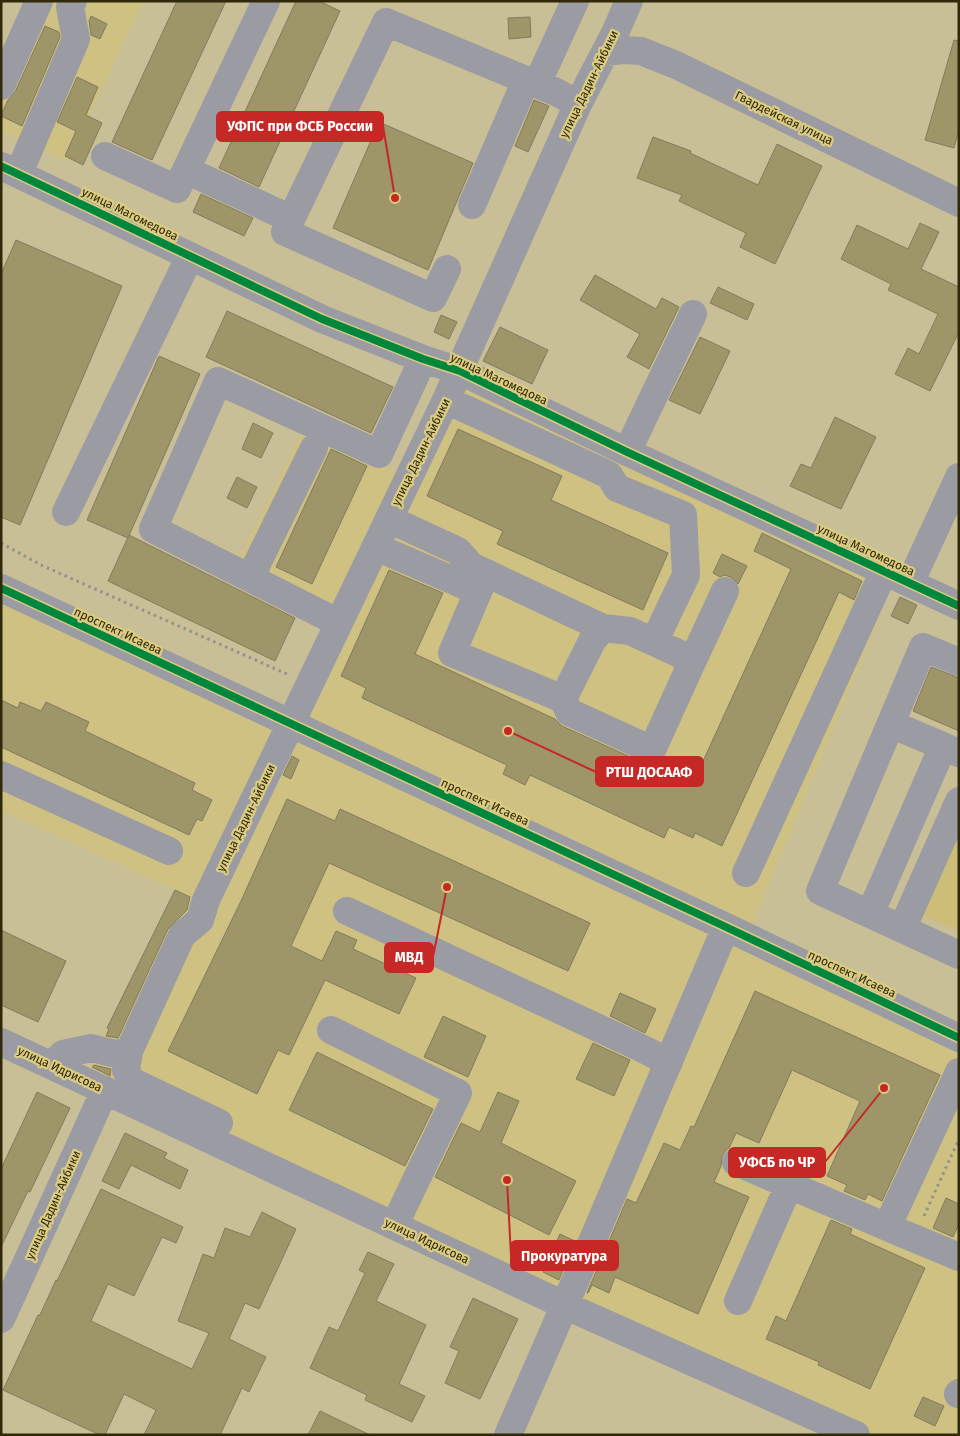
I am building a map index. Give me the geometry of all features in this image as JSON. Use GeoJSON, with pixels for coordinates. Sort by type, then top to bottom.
{"type":"FeatureCollection","features":[{"type":"Feature","properties":{"kind":"street"},"geometry":{"type":"LineString","coordinates":[[1,86],[39,1]]}},
{"type":"Feature","properties":{"kind":"street"},"geometry":{"type":"LineString","coordinates":[[10,170],[76,39],[70,7],[73,1]]}},
{"type":"Feature","properties":{"kind":"street"},"geometry":{"type":"LineString","coordinates":[[105,156],[177,189],[266,1]]}},
{"type":"Feature","properties":{"kind":"street"},"geometry":{"type":"LineString","coordinates":[[472,205],[531,82],[576,1]]}},
{"type":"Feature","properties":{"kind":"street","name":"улица Дадин-Айбики"},"geometry":{"type":"LineString","coordinates":[[129,1051],[182,935],[200,920],[206,900],[460,371],[578,104],[629,1]]}},
{"type":"Feature","properties":{"kind":"street"},"geometry":{"type":"LineString","coordinates":[[447,269],[433,298],[285,232],[386,12],[578,104]]}},
{"type":"Feature","properties":{"kind":"street","name":"Гвардейская улица"},"geometry":{"type":"LineString","coordinates":[[605,52],[641,51],[676,65],[959,203]]}},
{"type":"Feature","properties":{"kind":"street","name":"улица Магомедова"},"geometry":{"type":"LineString","coordinates":[[10,170],[322,319],[423,359],[460,371],[627,452],[959,606]]}},
{"type":"Feature","properties":{"kind":"street"},"geometry":{"type":"LineString","coordinates":[[186,170],[291,219]]}},
{"type":"Feature","properties":{"kind":"street"},"geometry":{"type":"LineString","coordinates":[[66,512],[190,256]]}},
{"type":"Feature","properties":{"kind":"street"},"geometry":{"type":"LineString","coordinates":[[627,452],[693,314]]}},
{"type":"Feature","properties":{"kind":"street"},"geometry":{"type":"LineString","coordinates":[[339,623],[153,529],[218,381],[379,454],[423,359]]}},
{"type":"Feature","properties":{"kind":"street"},"geometry":{"type":"LineString","coordinates":[[446,400],[609,475],[617,488],[683,515],[686,575],[654,642]]}},
{"type":"Feature","properties":{"kind":"street"},"geometry":{"type":"LineString","coordinates":[[250,578],[314,448]]}},
{"type":"Feature","properties":{"kind":"street"},"geometry":{"type":"LineString","coordinates":[[746,873],[875,591],[898,577],[959,478]]}},
{"type":"Feature","properties":{"kind":"street"},"geometry":{"type":"LineString","coordinates":[[389,519],[458,551],[471,566],[481,585]]}},
{"type":"Feature","properties":{"kind":"street"},"geometry":{"type":"LineString","coordinates":[[376,547],[468,587],[481,585],[603,628],[630,631],[693,660]]}},
{"type":"Feature","properties":{"kind":"street"},"geometry":{"type":"LineString","coordinates":[[481,585],[452,653],[563,698],[569,712],[652,750],[725,591]]}},
{"type":"Feature","properties":{"kind":"street","name":"проспект Исаева"},"geometry":{"type":"LineString","coordinates":[[1,588],[959,1038]]}},
{"type":"Feature","properties":{"kind":"street"},"geometry":{"type":"LineString","coordinates":[[563,698],[592,640],[603,628]]}},
{"type":"Feature","properties":{"kind":"street"},"geometry":{"type":"LineString","coordinates":[[959,662],[924,647],[820,891],[959,955]]}},
{"type":"Feature","properties":{"kind":"street"},"geometry":{"type":"LineString","coordinates":[[870,914],[951,750],[891,724]]}},
{"type":"Feature","properties":{"kind":"street"},"geometry":{"type":"LineString","coordinates":[[1,775],[169,851]]}},
{"type":"Feature","properties":{"kind":"street"},"geometry":{"type":"LineString","coordinates":[[902,929],[959,801]]}},
{"type":"Feature","properties":{"kind":"street"},"geometry":{"type":"LineString","coordinates":[[347,911],[669,1062]]}},
{"type":"Feature","properties":{"kind":"street"},"geometry":{"type":"LineString","coordinates":[[508,1435],[726,927]]}},
{"type":"Feature","properties":{"kind":"street"},"geometry":{"type":"LineString","coordinates":[[331,1030],[458,1093],[394,1226]]}},
{"type":"Feature","properties":{"kind":"street","name":"улица Идрисова"},"geometry":{"type":"LineString","coordinates":[[1,1042],[564,1305],[856,1435]]}},
{"type":"Feature","properties":{"kind":"street"},"geometry":{"type":"LineString","coordinates":[[52,1065],[63,1054],[91,1048],[116,1054],[129,1051],[126,1070],[132,1081],[246,1136]]}},
{"type":"Feature","properties":{"kind":"street"},"geometry":{"type":"LineString","coordinates":[[887,1227],[959,1072]]}},
{"type":"Feature","properties":{"kind":"street","name":"улица Дадин-Айбики"},"geometry":{"type":"LineString","coordinates":[[1,1319],[104,1090]]}},
{"type":"Feature","properties":{"kind":"street"},"geometry":{"type":"LineString","coordinates":[[736,1162],[959,1258]]}},
{"type":"Feature","properties":{"kind":"street"},"geometry":{"type":"LineString","coordinates":[[738,1301],[789,1185]]}},
{"type":"Feature","properties":{"kind":"path"},"geometry":{"type":"LineString","coordinates":[[1,544],[41,565],[310,684]]}},
{"type":"Feature","properties":{"kind":"path"},"geometry":{"type":"LineString","coordinates":[[914,1238],[959,1139]]}},
{"type":"Feature","properties":{"kind":"shaded area"},"geometry":{"type":"Polygon","coordinates":[[[44,1],[143,1],[68,162],[1,131],[1,98],[44,1]]]}},
{"type":"Feature","properties":{"kind":"shaded area"},"geometry":{"type":"Polygon","coordinates":[[[451,370],[890,591],[745,942],[959,1055],[959,1435],[852,1435],[85,1085],[97,1057],[86,1053],[107,1028],[175,890],[1,810],[1,574],[289,710],[330,625],[232,574],[303,429],[401,475],[451,370]]]}},
{"type":"Feature","properties":{"kind":"shaded area"},"geometry":{"type":"Polygon","coordinates":[[[959,815],[959,932],[914,911],[959,815]]]}},
{"type":"Feature","properties":{"kind":"building"},"geometry":{"type":"Polygon","coordinates":[[[177,1],[226,1],[152,160],[112,142],[177,1]]]}},
{"type":"Feature","properties":{"kind":"building"},"geometry":{"type":"Polygon","coordinates":[[[296,1],[319,1],[340,11],[259,187],[219,168],[296,1]]]}},
{"type":"Feature","properties":{"kind":"building"},"geometry":{"type":"Polygon","coordinates":[[[91,16],[107,24],[100,39],[91,35],[89,21],[91,16]]]}},
{"type":"Feature","properties":{"kind":"building"},"geometry":{"type":"Polygon","coordinates":[[[530,17],[531,37],[509,39],[508,18],[530,17]]]}},
{"type":"Feature","properties":{"kind":"building"},"geometry":{"type":"Polygon","coordinates":[[[45,26],[59,32],[60,37],[22,126],[1,115],[8,100],[15,92],[45,26]]]}},
{"type":"Feature","properties":{"kind":"building"},"geometry":{"type":"Polygon","coordinates":[[[954,40],[959,41],[959,129],[954,148],[925,140],[954,40]]]}},
{"type":"Feature","properties":{"kind":"building"},"geometry":{"type":"Polygon","coordinates":[[[77,77],[98,87],[86,115],[102,123],[83,165],[65,156],[76,131],[57,122],[77,77]]]}},
{"type":"Feature","properties":{"kind":"building"},"geometry":{"type":"Polygon","coordinates":[[[534,100],[549,106],[528,152],[515,146],[534,100]]]}},
{"type":"Feature","properties":{"kind":"building"},"geometry":{"type":"Polygon","coordinates":[[[379,122],[473,163],[428,270],[333,228],[379,122]]]}},
{"type":"Feature","properties":{"kind":"building"},"geometry":{"type":"Polygon","coordinates":[[[653,137],[691,151],[690,153],[758,185],[777,144],[822,166],[775,264],[740,247],[746,233],[679,201],[682,195],[637,178],[653,137]]]}},
{"type":"Feature","properties":{"kind":"building"},"geometry":{"type":"Polygon","coordinates":[[[201,194],[253,218],[244,236],[193,212],[201,194]]]}},
{"type":"Feature","properties":{"kind":"building"},"geometry":{"type":"Polygon","coordinates":[[[920,223],[939,232],[921,269],[959,287],[959,332],[930,391],[895,374],[908,348],[919,354],[938,314],[888,290],[891,284],[841,259],[857,225],[908,249],[920,223]]]}},
{"type":"Feature","properties":{"kind":"building"},"geometry":{"type":"Polygon","coordinates":[[[16,240],[122,286],[20,525],[1,517],[1,274],[16,240]]]}},
{"type":"Feature","properties":{"kind":"building"},"geometry":{"type":"Polygon","coordinates":[[[595,275],[656,309],[662,298],[679,307],[649,369],[627,357],[640,334],[580,300],[595,275]]]}},
{"type":"Feature","properties":{"kind":"building"},"geometry":{"type":"Polygon","coordinates":[[[718,287],[754,304],[747,320],[710,303],[718,287]]]}},
{"type":"Feature","properties":{"kind":"building"},"geometry":{"type":"Polygon","coordinates":[[[227,311],[393,387],[371,433],[206,357],[227,311]]]}},
{"type":"Feature","properties":{"kind":"building"},"geometry":{"type":"Polygon","coordinates":[[[441,315],[457,322],[449,339],[434,332],[441,315]]]}},
{"type":"Feature","properties":{"kind":"building"},"geometry":{"type":"Polygon","coordinates":[[[500,327],[548,350],[532,384],[483,361],[500,327]]]}},
{"type":"Feature","properties":{"kind":"building"},"geometry":{"type":"Polygon","coordinates":[[[700,337],[730,351],[700,414],[669,400],[700,337]]]}},
{"type":"Feature","properties":{"kind":"building"},"geometry":{"type":"Polygon","coordinates":[[[159,356],[200,374],[128,538],[87,520],[159,356]]]}},
{"type":"Feature","properties":{"kind":"building"},"geometry":{"type":"Polygon","coordinates":[[[835,417],[876,437],[841,509],[790,486],[801,464],[811,468],[835,417]]]}},
{"type":"Feature","properties":{"kind":"building"},"geometry":{"type":"Polygon","coordinates":[[[253,423],[273,433],[261,458],[242,449],[253,423]]]}},
{"type":"Feature","properties":{"kind":"building"},"geometry":{"type":"Polygon","coordinates":[[[458,429],[562,476],[551,500],[668,553],[643,610],[497,544],[503,531],[427,496],[458,429]]]}},
{"type":"Feature","properties":{"kind":"building"},"geometry":{"type":"Polygon","coordinates":[[[331,449],[367,466],[312,584],[276,567],[331,449]]]}},
{"type":"Feature","properties":{"kind":"building"},"geometry":{"type":"Polygon","coordinates":[[[237,477],[257,487],[247,508],[227,498],[237,477]]]}},
{"type":"Feature","properties":{"kind":"building"},"geometry":{"type":"Polygon","coordinates":[[[762,533],[862,581],[854,600],[839,592],[722,846],[695,833],[693,838],[669,827],[664,838],[530,775],[525,785],[503,774],[507,765],[362,698],[366,688],[341,676],[389,570],[443,593],[415,654],[555,719],[562,726],[693,783],[791,569],[754,551],[762,533]]]}},
{"type":"Feature","properties":{"kind":"building"},"geometry":{"type":"Polygon","coordinates":[[[129,535],[295,618],[275,661],[108,581],[129,535]]]}},
{"type":"Feature","properties":{"kind":"building"},"geometry":{"type":"Polygon","coordinates":[[[722,554],[747,566],[738,584],[731,577],[724,575],[720,577],[713,573],[722,554]]]}},
{"type":"Feature","properties":{"kind":"building"},"geometry":{"type":"Polygon","coordinates":[[[900,597],[917,605],[908,624],[891,616],[900,597]]]}},
{"type":"Feature","properties":{"kind":"building"},"geometry":{"type":"Polygon","coordinates":[[[931,667],[959,678],[959,731],[913,711],[931,667]]]}},
{"type":"Feature","properties":{"kind":"building"},"geometry":{"type":"Polygon","coordinates":[[[1,700],[18,708],[20,702],[41,711],[46,702],[89,722],[85,731],[195,783],[192,790],[212,800],[202,821],[197,819],[189,835],[1,747],[1,700]]]}},
{"type":"Feature","properties":{"kind":"building"},"geometry":{"type":"Polygon","coordinates":[[[292,756],[299,760],[291,779],[283,775],[292,756]]]}},
{"type":"Feature","properties":{"kind":"building"},"geometry":{"type":"Polygon","coordinates":[[[287,799],[335,821],[340,809],[590,923],[568,971],[329,863],[291,946],[322,961],[336,931],[357,940],[353,949],[416,978],[399,1014],[325,980],[289,1055],[278,1050],[257,1094],[168,1051],[241,901],[287,799]]]}},
{"type":"Feature","properties":{"kind":"building"},"geometry":{"type":"Polygon","coordinates":[[[175,890],[190,897],[187,910],[168,929],[118,1038],[106,1036],[109,1029],[107,1028],[175,890]]]}},
{"type":"Feature","properties":{"kind":"building"},"geometry":{"type":"Polygon","coordinates":[[[1,930],[66,961],[38,1022],[1,1005],[1,930]]]}},
{"type":"Feature","properties":{"kind":"building"},"geometry":{"type":"Polygon","coordinates":[[[755,991],[940,1075],[882,1201],[868,1194],[865,1200],[844,1191],[847,1185],[827,1176],[860,1101],[792,1070],[759,1143],[736,1133],[729,1148],[722,1156],[721,1166],[714,1182],[749,1197],[698,1314],[615,1277],[609,1293],[592,1285],[587,1293],[627,1199],[636,1203],[664,1143],[680,1150],[691,1126],[694,1127],[755,991]]]}},
{"type":"Feature","properties":{"kind":"building"},"geometry":{"type":"Polygon","coordinates":[[[620,993],[656,1009],[645,1033],[610,1016],[620,993]]]}},
{"type":"Feature","properties":{"kind":"building"},"geometry":{"type":"Polygon","coordinates":[[[443,1016],[486,1036],[468,1077],[424,1057],[443,1016]]]}},
{"type":"Feature","properties":{"kind":"building"},"geometry":{"type":"Polygon","coordinates":[[[593,1043],[630,1060],[614,1096],[576,1079],[593,1043]]]}},
{"type":"Feature","properties":{"kind":"building"},"geometry":{"type":"Polygon","coordinates":[[[317,1052],[433,1109],[405,1166],[289,1110],[317,1052]]]}},
{"type":"Feature","properties":{"kind":"building"},"geometry":{"type":"Polygon","coordinates":[[[94,1065],[111,1069],[110,1076],[92,1067],[94,1065]]]}},
{"type":"Feature","properties":{"kind":"building"},"geometry":{"type":"Polygon","coordinates":[[[37,1092],[70,1108],[30,1192],[28,1191],[1,1247],[1,1169],[37,1092]]]}},
{"type":"Feature","properties":{"kind":"building"},"geometry":{"type":"Polygon","coordinates":[[[498,1092],[519,1101],[501,1143],[576,1181],[549,1235],[435,1177],[461,1123],[480,1132],[498,1092]]]}},
{"type":"Feature","properties":{"kind":"building"},"geometry":{"type":"Polygon","coordinates":[[[125,1133],[167,1153],[164,1158],[188,1170],[180,1189],[131,1165],[119,1189],[102,1181],[125,1133]]]}},
{"type":"Feature","properties":{"kind":"building"},"geometry":{"type":"Polygon","coordinates":[[[101,1189],[183,1227],[176,1243],[162,1237],[134,1296],[108,1284],[91,1321],[192,1369],[209,1333],[178,1321],[203,1254],[214,1258],[225,1228],[250,1237],[262,1212],[296,1229],[259,1309],[245,1303],[229,1339],[266,1357],[249,1392],[242,1388],[220,1435],[144,1435],[156,1410],[124,1394],[105,1435],[100,1435],[3,1390],[101,1189]]]}},
{"type":"Feature","properties":{"kind":"building"},"geometry":{"type":"Polygon","coordinates":[[[946,1198],[959,1204],[959,1224],[953,1237],[933,1228],[946,1198]]]}},
{"type":"Feature","properties":{"kind":"building"},"geometry":{"type":"Polygon","coordinates":[[[831,1220],[852,1229],[850,1234],[925,1268],[870,1389],[818,1365],[819,1362],[766,1339],[776,1316],[786,1321],[831,1220]]]}},
{"type":"Feature","properties":{"kind":"building"},"geometry":{"type":"Polygon","coordinates":[[[560,1234],[575,1241],[559,1280],[543,1272],[560,1234]]]}},
{"type":"Feature","properties":{"kind":"building"},"geometry":{"type":"Polygon","coordinates":[[[368,1252],[394,1264],[376,1301],[426,1325],[399,1384],[425,1396],[412,1422],[365,1400],[367,1395],[310,1368],[329,1327],[338,1331],[365,1273],[359,1270],[368,1252]]]}},
{"type":"Feature","properties":{"kind":"building"},"geometry":{"type":"Polygon","coordinates":[[[473,1298],[518,1319],[480,1399],[445,1383],[459,1351],[450,1347],[473,1298]]]}},
{"type":"Feature","properties":{"kind":"building"},"geometry":{"type":"Polygon","coordinates":[[[923,1397],[944,1406],[935,1426],[914,1416],[923,1397]]]}},
{"type":"Feature","properties":{"kind":"building"},"geometry":{"type":"Polygon","coordinates":[[[320,1411],[370,1435],[308,1435],[320,1411]]]}},
{"type":"Feature","properties":{"kind":"cycle path"},"geometry":{"type":"LineString","coordinates":[[1,166],[322,319],[423,359],[460,371],[627,452],[959,606]]}},
{"type":"Feature","properties":{"kind":"cycle path"},"geometry":{"type":"LineString","coordinates":[[1,588],[959,1038]]}},
{"type":"Feature","properties":{"kind":"place","name":"УФПС при ФСБ России"},"geometry":{"type":"Point","coordinates":[395,198]}},
{"type":"Feature","properties":{"kind":"place","name":"РТШ ДОСААФ"},"geometry":{"type":"Point","coordinates":[508,731]}},
{"type":"Feature","properties":{"kind":"place","name":"МВД"},"geometry":{"type":"Point","coordinates":[447,887]}},
{"type":"Feature","properties":{"kind":"place","name":"УФСБ по ЧР"},"geometry":{"type":"Point","coordinates":[884,1088]}},
{"type":"Feature","properties":{"kind":"place","name":"Прокуратура"},"geometry":{"type":"Point","coordinates":[507,1180]}}]}
